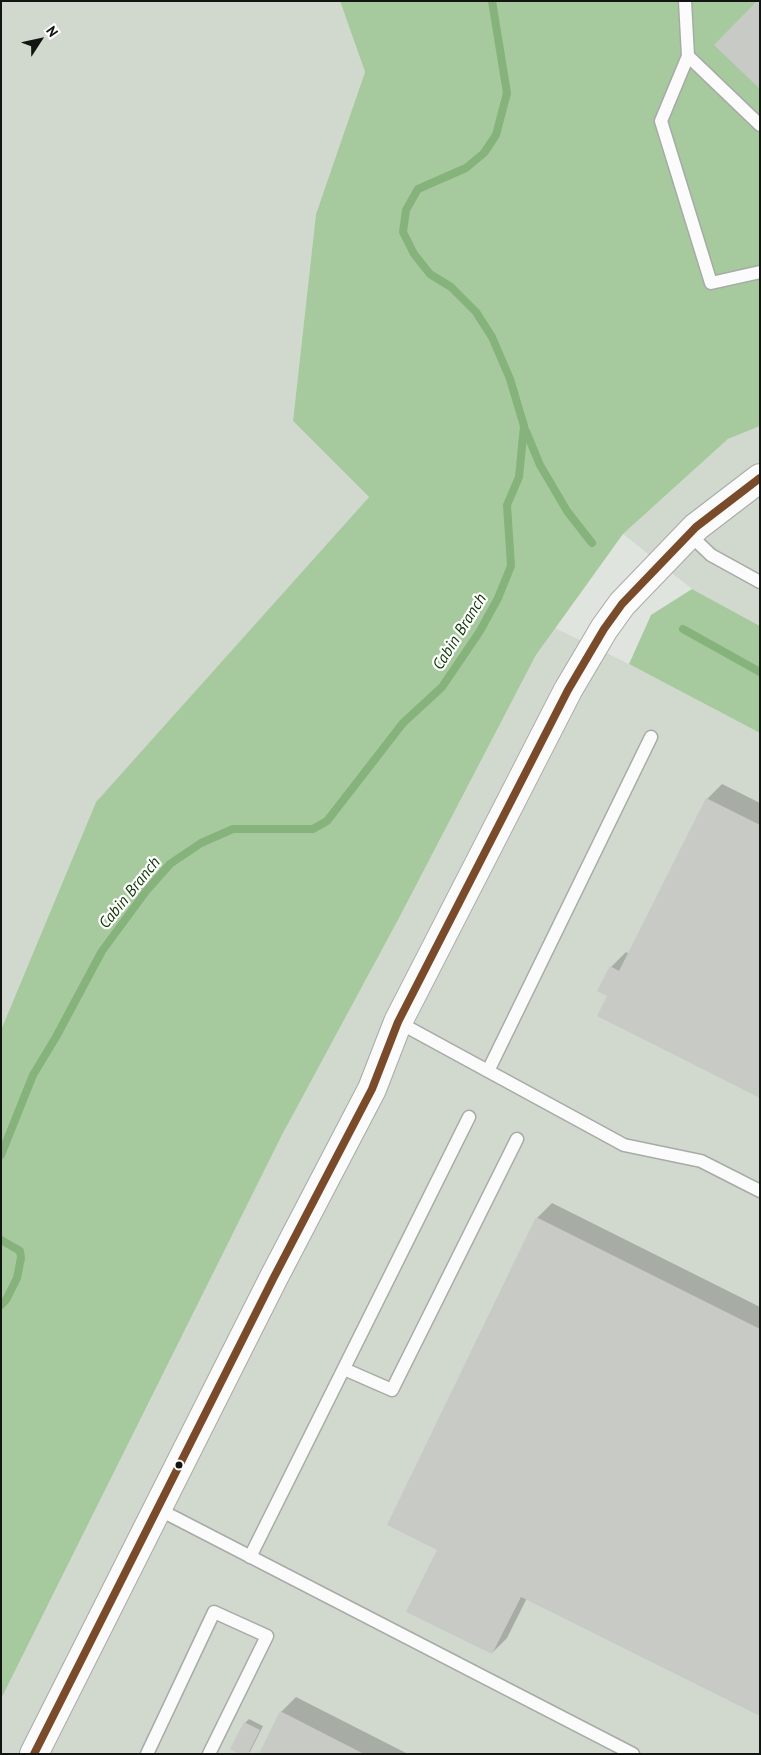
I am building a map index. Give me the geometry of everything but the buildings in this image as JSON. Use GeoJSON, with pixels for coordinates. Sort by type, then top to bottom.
{"type":"FeatureCollection","features":[{"type":"Feature","properties":{"kind":"street"},"geometry":{"type":"LineString","coordinates":[[34,1754],[273,1279],[372,1089],[398,1022],[568,690],[604,629],[622,604],[689,534],[760,478]]}},
{"type":"Feature","properties":{"kind":"lane"},"geometry":{"type":"LineString","coordinates":[[685,1],[688,56],[661,121],[711,283],[760,272]]}},
{"type":"Feature","properties":{"kind":"lane"},"geometry":{"type":"LineString","coordinates":[[688,56],[760,125]]}},
{"type":"Feature","properties":{"kind":"lane"},"geometry":{"type":"LineString","coordinates":[[689,534],[711,555],[760,582]]}},
{"type":"Feature","properties":{"kind":"lane"},"geometry":{"type":"LineString","coordinates":[[488,1071],[651,737]]}},
{"type":"Feature","properties":{"kind":"lane"},"geometry":{"type":"LineString","coordinates":[[398,1022],[624,1144],[701,1161],[760,1191]]}},
{"type":"Feature","properties":{"kind":"lane"},"geometry":{"type":"LineString","coordinates":[[250,1557],[469,1117]]}},
{"type":"Feature","properties":{"kind":"lane"},"geometry":{"type":"LineString","coordinates":[[344,1368],[392,1390],[517,1139]]}},
{"type":"Feature","properties":{"kind":"lane"},"geometry":{"type":"LineString","coordinates":[[158,1509],[633,1754]]}},
{"type":"Feature","properties":{"kind":"lane"},"geometry":{"type":"LineString","coordinates":[[147,1754],[214,1612],[267,1636],[209,1754]]}},
{"type":"Feature","properties":{"kind":"shaded area"},"geometry":{"type":"Polygon","coordinates":[[[1,1],[340,1],[365,72],[316,214],[293,421],[369,497],[96,802],[1,1030],[1,1]]]}},
{"type":"Feature","properties":{"kind":"shaded area"},"geometry":{"type":"Polygon","coordinates":[[[760,426],[760,626],[692,589],[623,534],[728,439],[760,426]]]}},
{"type":"Feature","properties":{"kind":"shaded area"},"geometry":{"type":"Polygon","coordinates":[[[555,628],[629,664],[760,733],[760,1754],[1,1754],[1,1699],[282,1135],[398,920],[536,655],[555,628]]]}},
{"type":"Feature","properties":{"kind":"green space"},"geometry":{"type":"Polygon","coordinates":[[[340,1],[760,1],[760,426],[728,439],[623,534],[536,655],[398,920],[282,1135],[1,1699],[1,1030],[96,802],[369,497],[293,421],[316,214],[365,72],[340,1]]]}},
{"type":"Feature","properties":{"kind":"green space"},"geometry":{"type":"Polygon","coordinates":[[[692,589],[760,626],[760,733],[629,664],[651,615],[692,589]]]}},
{"type":"Feature","properties":{"kind":"waterway","name":"Cabin Branch"},"geometry":{"type":"LineString","coordinates":[[1,1155],[33,1075],[56,1037],[102,951],[147,890],[170,864],[201,843],[233,829],[313,829],[327,821],[403,723],[442,687],[480,631],[498,598],[511,566],[507,505],[519,477],[524,426],[510,379],[492,337],[476,312],[451,287],[430,274],[414,254],[403,232],[406,210],[418,189],[466,168],[484,153],[496,135],[507,93],[492,1]]}},
{"type":"Feature","properties":{"kind":"waterway"},"geometry":{"type":"LineString","coordinates":[[525,429],[540,465],[567,511],[592,543]]}},
{"type":"Feature","properties":{"kind":"waterway"},"geometry":{"type":"LineString","coordinates":[[683,629],[760,672]]}},
{"type":"Feature","properties":{"kind":"waterway","name":"Cabin Branch"},"geometry":{"type":"LineString","coordinates":[[1,1240],[20,1251],[21,1258],[17,1278],[6,1300],[1,1305]]}},
{"type":"Feature","properties":{"kind":"transit line"},"geometry":{"type":"LineString","coordinates":[[34,1754],[273,1279],[372,1089],[398,1022],[568,690],[604,629],[622,604],[696,527],[760,478]]}}]}
